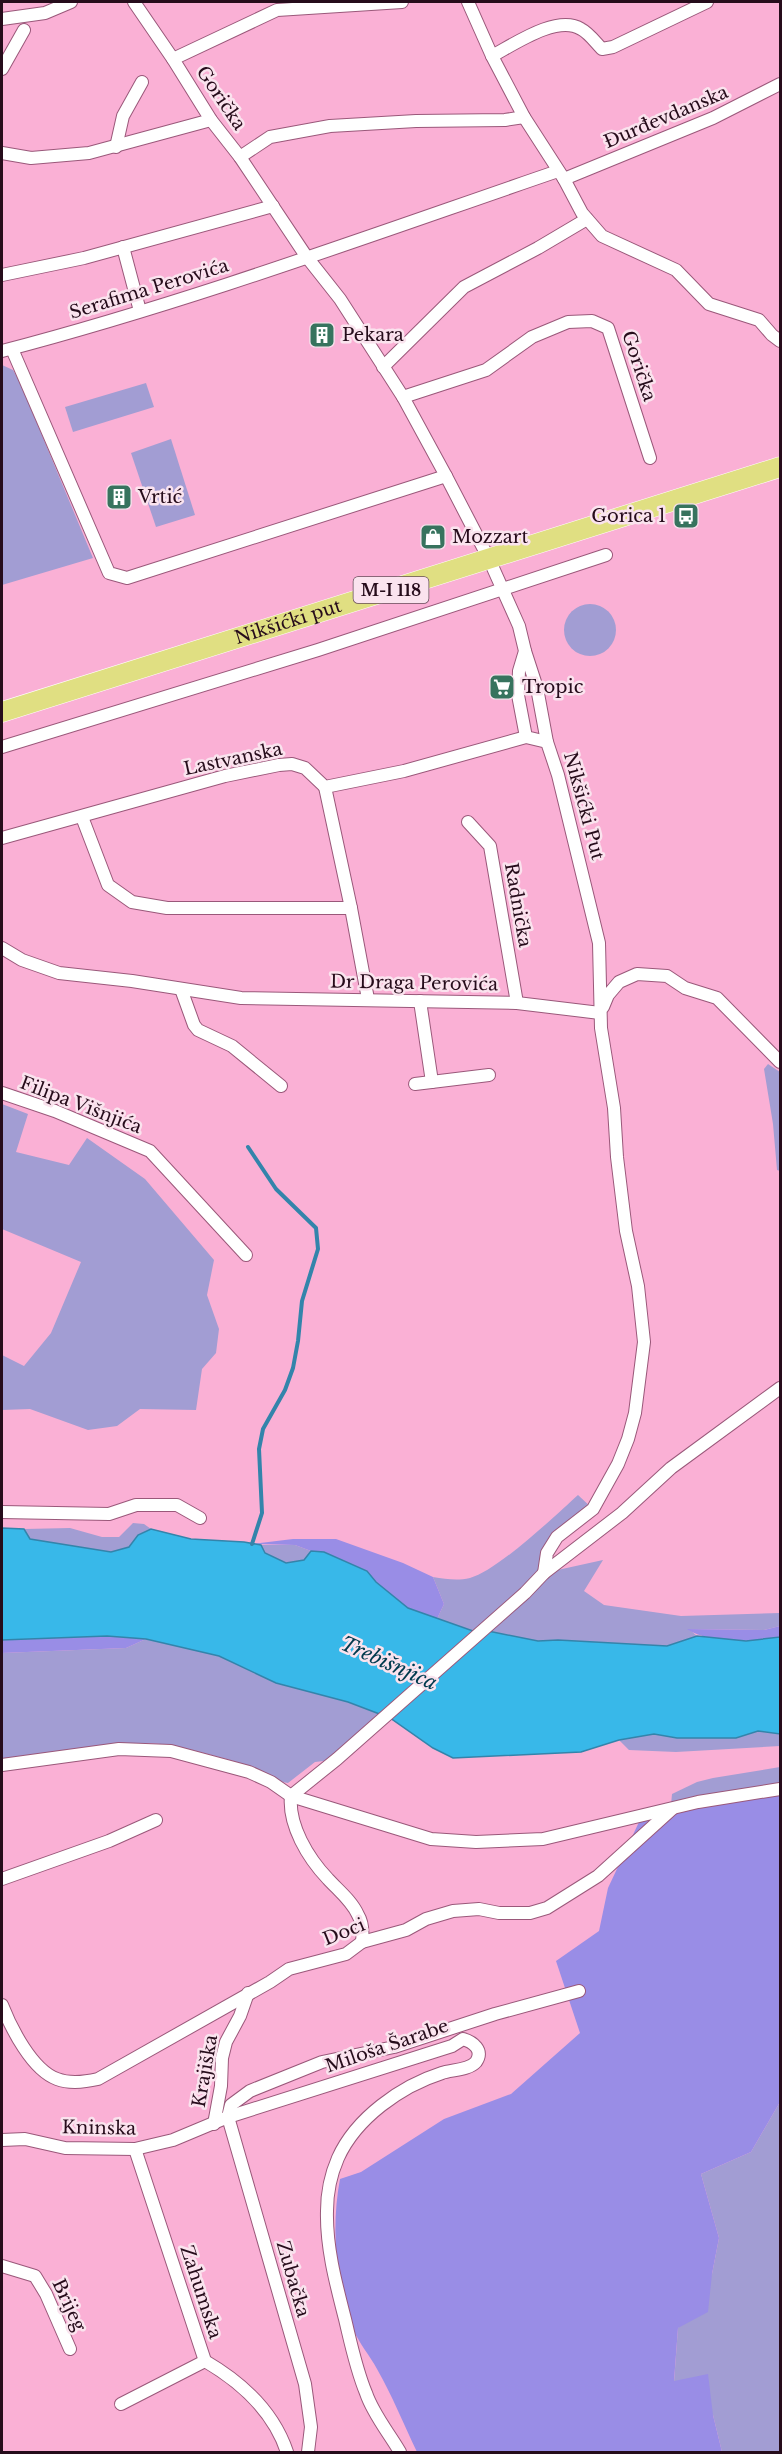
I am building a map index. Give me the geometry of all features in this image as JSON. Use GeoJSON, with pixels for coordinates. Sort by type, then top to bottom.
{"type":"FeatureCollection","features":[{"type":"Feature","properties":{"kind":"main road","name":"Nikšićki put"},"geometry":{"type":"LineString","coordinates":[[2,712],[780,467]]}},
{"type":"Feature","properties":{"kind":"street"},"geometry":{"type":"LineString","coordinates":[[2,19],[45,13],[71,2]]}},
{"type":"Feature","properties":{"kind":"street","name":"Gorička"},"geometry":{"type":"LineString","coordinates":[[134,2],[211,120],[240,157],[306,256],[340,299],[403,397],[489,559],[519,626],[525,651]]}},
{"type":"Feature","properties":{"kind":"street","name":"Gorička"},"geometry":{"type":"LineString","coordinates":[[173,59],[277,10],[402,2]]}},
{"type":"Feature","properties":{"kind":"street"},"geometry":{"type":"LineString","coordinates":[[468,2],[492,56],[524,117],[587,219],[602,236],[676,270],[709,304],[759,320],[780,341]]}},
{"type":"Feature","properties":{"kind":"street"},"geometry":{"type":"LineString","coordinates":[[492,56],[533,34],[565,25],[581,28],[602,49],[707,2]]}},
{"type":"Feature","properties":{"kind":"street"},"geometry":{"type":"LineString","coordinates":[[2,69],[24,30]]}},
{"type":"Feature","properties":{"kind":"street"},"geometry":{"type":"LineString","coordinates":[[116,147],[123,116],[142,82]]}},
{"type":"Feature","properties":{"kind":"street","name":"Đurđevdanska"},"geometry":{"type":"LineString","coordinates":[[561,175],[713,118],[780,84]]}},
{"type":"Feature","properties":{"kind":"street","name":"Gorička"},"geometry":{"type":"LineString","coordinates":[[240,157],[270,137],[330,126],[506,120],[524,117]]}},
{"type":"Feature","properties":{"kind":"street"},"geometry":{"type":"LineString","coordinates":[[2,153],[31,158],[89,153],[211,120]]}},
{"type":"Feature","properties":{"kind":"street"},"geometry":{"type":"LineString","coordinates":[[306,256],[561,175]]}},
{"type":"Feature","properties":{"kind":"street"},"geometry":{"type":"LineString","coordinates":[[2,275],[84,258],[273,206]]}},
{"type":"Feature","properties":{"kind":"street"},"geometry":{"type":"LineString","coordinates":[[383,367],[464,287],[587,219]]}},
{"type":"Feature","properties":{"kind":"street"},"geometry":{"type":"LineString","coordinates":[[123,247],[140,311]]}},
{"type":"Feature","properties":{"kind":"street","name":"Serafima Perovića"},"geometry":{"type":"LineString","coordinates":[[7,350],[254,276],[306,256]]}},
{"type":"Feature","properties":{"kind":"street","name":"Gorička"},"geometry":{"type":"LineString","coordinates":[[403,397],[486,370],[532,337],[568,322],[592,321],[608,328],[650,458]]}},
{"type":"Feature","properties":{"kind":"street"},"geometry":{"type":"LineString","coordinates":[[7,350],[109,573],[127,578],[446,476]]}},
{"type":"Feature","properties":{"kind":"street","name":"Nikšićki put"},"geometry":{"type":"LineString","coordinates":[[2,747],[318,650],[606,555]]}},
{"type":"Feature","properties":{"kind":"street"},"geometry":{"type":"LineString","coordinates":[[368,999],[325,787],[404,771],[526,737],[518,695],[519,671],[525,651]]}},
{"type":"Feature","properties":{"kind":"street"},"geometry":{"type":"LineString","coordinates":[[525,651],[537,688],[547,742]]}},
{"type":"Feature","properties":{"kind":"street","name":"Nikšićki Put"},"geometry":{"type":"LineString","coordinates":[[526,737],[547,742],[558,775],[599,943],[600,1013],[614,1108],[626,1231],[642,1316],[644,1342],[641,1381],[633,1422],[618,1464],[592,1509],[557,1537],[547,1553],[544,1573]]}},
{"type":"Feature","properties":{"kind":"street","name":"Lastvanska"},"geometry":{"type":"LineString","coordinates":[[2,838],[225,776],[279,765],[292,764],[305,768],[325,787]]}},
{"type":"Feature","properties":{"kind":"street"},"geometry":{"type":"LineString","coordinates":[[82,817],[108,885],[132,902],[167,908],[351,908]]}},
{"type":"Feature","properties":{"kind":"street","name":"Radnička"},"geometry":{"type":"LineString","coordinates":[[468,822],[490,846],[516,1003]]}},
{"type":"Feature","properties":{"kind":"street","name":"Dr Draga Perovića"},"geometry":{"type":"LineString","coordinates":[[2,948],[22,960],[58,973],[240,998],[516,1003],[600,1013]]}},
{"type":"Feature","properties":{"kind":"street"},"geometry":{"type":"LineString","coordinates":[[600,1013],[608,995],[619,982],[637,974],[668,976],[684,988],[717,998],[780,1062]]}},
{"type":"Feature","properties":{"kind":"street"},"geometry":{"type":"LineString","coordinates":[[181,989],[198,1030],[232,1046],[281,1086]]}},
{"type":"Feature","properties":{"kind":"street"},"geometry":{"type":"LineString","coordinates":[[420,1001],[432,1082]]}},
{"type":"Feature","properties":{"kind":"street"},"geometry":{"type":"LineString","coordinates":[[415,1084],[489,1075]]}},
{"type":"Feature","properties":{"kind":"street","name":"Filipa Višnjića"},"geometry":{"type":"LineString","coordinates":[[2,1093],[55,1111],[150,1151],[246,1255]]}},
{"type":"Feature","properties":{"kind":"street"},"geometry":{"type":"LineString","coordinates":[[291,1796],[337,1759],[525,1593],[544,1573],[622,1513],[672,1468],[780,1388]]}},
{"type":"Feature","properties":{"kind":"street"},"geometry":{"type":"LineString","coordinates":[[2,1512],[109,1514],[136,1505],[177,1504],[200,1518]]}},
{"type":"Feature","properties":{"kind":"street"},"geometry":{"type":"LineString","coordinates":[[2,1766],[119,1749],[171,1751],[249,1772],[271,1782],[291,1796],[431,1839],[476,1842],[543,1839],[698,1802],[780,1789]]}},
{"type":"Feature","properties":{"kind":"street"},"geometry":{"type":"LineString","coordinates":[[291,1796],[292,1819],[301,1841],[325,1877],[358,1914],[363,1928],[362,1942]]}},
{"type":"Feature","properties":{"kind":"street","name":"Doci"},"geometry":{"type":"LineString","coordinates":[[2,2005],[5,2025],[41,2069],[57,2079],[82,2082],[98,2079],[289,1969],[346,1954],[362,1942],[406,1930],[426,1919],[453,1911],[479,1909],[499,1913],[530,1913],[547,1908],[598,1876],[672,1809]]}},
{"type":"Feature","properties":{"kind":"street"},"geometry":{"type":"LineString","coordinates":[[2,1879],[109,1841],[156,1820]]}},
{"type":"Feature","properties":{"kind":"street","name":"Miloša Šarabe"},"geometry":{"type":"LineString","coordinates":[[228,2117],[231,2105],[250,2091],[322,2062],[394,2047],[486,2016],[579,1991]]}},
{"type":"Feature","properties":{"kind":"street","name":"Krajiška"},"geometry":{"type":"LineString","coordinates":[[214,2124],[226,2042],[240,2016],[248,1993]]}},
{"type":"Feature","properties":{"kind":"street","name":"Miloša Šarabe"},"geometry":{"type":"LineString","coordinates":[[228,2117],[452,2046],[464,2039],[473,2042],[478,2048],[476,2062],[470,2066],[418,2082],[369,2116],[352,2135],[338,2157],[330,2181],[327,2211],[333,2273],[355,2362],[366,2396],[400,2452]]}},
{"type":"Feature","properties":{"kind":"street","name":"Kninska"},"geometry":{"type":"LineString","coordinates":[[2,2140],[25,2139],[65,2148],[135,2149],[173,2140],[228,2117]]}},
{"type":"Feature","properties":{"kind":"street","name":"Zubačka"},"geometry":{"type":"LineString","coordinates":[[228,2117],[305,2384],[311,2427],[308,2452]]}},
{"type":"Feature","properties":{"kind":"street","name":"Zahumska"},"geometry":{"type":"LineString","coordinates":[[135,2149],[205,2361],[233,2377],[265,2410],[287,2452]]}},
{"type":"Feature","properties":{"kind":"street","name":"Brijeg"},"geometry":{"type":"LineString","coordinates":[[2,2266],[35,2276],[46,2294],[70,2349]]}},
{"type":"Feature","properties":{"kind":"street"},"geometry":{"type":"LineString","coordinates":[[121,2404],[205,2361]]}},
{"type":"Feature","properties":{"kind":"shaded area"},"geometry":{"type":"Polygon","coordinates":[[[2,365],[13,370],[19,380],[93,558],[2,585],[2,365]]]}},
{"type":"Feature","properties":{"kind":"shaded area"},"geometry":{"type":"Polygon","coordinates":[[[146,383],[154,407],[73,432],[65,407],[146,383]]]}},
{"type":"Feature","properties":{"kind":"shaded area"},"geometry":{"type":"Polygon","coordinates":[[[171,439],[195,515],[156,527],[131,453],[171,439]]]}},
{"type":"Feature","properties":{"kind":"shaded area"},"geometry":{"type":"Polygon","coordinates":[[[585,604],[595,604],[605,608],[612,615],[616,630],[612,645],[605,652],[595,656],[585,656],[575,652],[568,645],[564,635],[564,625],[568,615],[575,608],[585,604]]]}},
{"type":"Feature","properties":{"kind":"shaded area"},"geometry":{"type":"Polygon","coordinates":[[[768,1064],[780,1072],[780,1171],[777,1170],[773,1124],[764,1069],[768,1064]]]}},
{"type":"Feature","properties":{"kind":"shaded area"},"geometry":{"type":"Polygon","coordinates":[[[2,1104],[28,1114],[16,1152],[69,1165],[87,1138],[145,1179],[214,1260],[207,1295],[219,1329],[216,1353],[202,1369],[196,1410],[140,1409],[117,1426],[88,1430],[30,1409],[2,1410],[2,1355],[24,1366],[51,1333],[81,1262],[2,1229],[2,1104]]]}},
{"type":"Feature","properties":{"kind":"shaded area"},"geometry":{"type":"Polygon","coordinates":[[[578,1495],[593,1509],[557,1537],[544,1573],[603,1560],[584,1591],[604,1605],[681,1616],[780,1613],[780,1626],[764,1630],[689,1629],[697,1636],[667,1646],[538,1641],[488,1631],[473,1631],[437,1619],[444,1604],[433,1577],[461,1579],[481,1573],[510,1554],[578,1495]]]}},
{"type":"Feature","properties":{"kind":"shaded area"},"geometry":{"type":"Polygon","coordinates":[[[133,1523],[144,1524],[151,1529],[138,1535],[129,1547],[111,1552],[30,1539],[24,1529],[70,1528],[102,1537],[119,1537],[133,1523]]]}},
{"type":"Feature","properties":{"kind":"shaded area"},"geometry":{"type":"Polygon","coordinates":[[[293,1539],[336,1539],[403,1563],[433,1577],[444,1604],[437,1619],[408,1608],[376,1582],[367,1571],[324,1552],[311,1551],[295,1545],[252,1544],[293,1539]]]}},
{"type":"Feature","properties":{"kind":"shaded area"},"geometry":{"type":"Polygon","coordinates":[[[261,1545],[295,1545],[311,1551],[304,1560],[286,1563],[265,1553],[261,1545]]]}},
{"type":"Feature","properties":{"kind":"shaded area"},"geometry":{"type":"Polygon","coordinates":[[[780,1626],[780,1637],[745,1641],[707,1637],[687,1629],[764,1630],[780,1626]]]}},
{"type":"Feature","properties":{"kind":"shaded area"},"geometry":{"type":"Polygon","coordinates":[[[107,1636],[146,1639],[126,1648],[2,1653],[2,1640],[107,1636]]]}},
{"type":"Feature","properties":{"kind":"shaded area"},"geometry":{"type":"Polygon","coordinates":[[[146,1639],[219,1656],[276,1683],[348,1702],[380,1714],[333,1755],[324,1761],[315,1762],[288,1783],[232,1761],[156,1743],[112,1744],[2,1760],[2,1653],[126,1648],[146,1639]]]}},
{"type":"Feature","properties":{"kind":"shaded area"},"geometry":{"type":"Polygon","coordinates":[[[758,1731],[780,1734],[780,1746],[676,1752],[629,1750],[619,1740],[654,1734],[677,1738],[736,1738],[758,1731]]]}},
{"type":"Feature","properties":{"kind":"shaded area"},"geometry":{"type":"Polygon","coordinates":[[[780,1767],[780,1784],[671,1805],[672,1794],[697,1782],[780,1767]]]}},
{"type":"Feature","properties":{"kind":"shaded area"},"geometry":{"type":"Polygon","coordinates":[[[780,1793],[780,2102],[751,2152],[701,2174],[719,2238],[708,2312],[678,2328],[674,2381],[708,2374],[713,2415],[722,2452],[417,2452],[382,2379],[355,2334],[347,2312],[336,2255],[337,2197],[340,2179],[361,2172],[444,2119],[511,2094],[580,2033],[556,1961],[599,1931],[608,1888],[639,1822],[697,1807],[780,1793]]]}},
{"type":"Feature","properties":{"kind":"shaded area"},"geometry":{"type":"Polygon","coordinates":[[[780,2102],[780,2452],[722,2452],[713,2415],[674,2382],[678,2328],[712,2274],[719,2238],[701,2174],[751,2152],[780,2102]]]}},
{"type":"Feature","properties":{"kind":"water","name":"Trebišnjica"},"geometry":{"type":"Polygon","coordinates":[[[2,1528],[24,1529],[30,1539],[111,1552],[129,1547],[138,1535],[151,1529],[191,1539],[261,1545],[265,1553],[286,1563],[304,1560],[311,1551],[324,1552],[367,1571],[376,1582],[408,1608],[473,1631],[488,1631],[538,1641],[667,1646],[697,1636],[746,1641],[780,1637],[780,1734],[758,1731],[736,1738],[677,1738],[654,1734],[619,1740],[581,1752],[453,1758],[433,1748],[390,1718],[348,1702],[276,1683],[219,1656],[146,1639],[107,1636],[2,1640],[2,1528]]]}},
{"type":"Feature","properties":{"kind":"waterway"},"geometry":{"type":"LineString","coordinates":[[248,1147],[276,1189],[316,1228],[318,1249],[302,1301],[293,1368],[285,1390],[263,1429],[259,1449],[262,1513],[252,1544]]}},
{"type":"Feature","properties":{"kind":"place","name":"Pekara"},"geometry":{"type":"Point","coordinates":[322,335]}},
{"type":"Feature","properties":{"kind":"place","name":"Vrtić"},"geometry":{"type":"Point","coordinates":[119,497]}},
{"type":"Feature","properties":{"kind":"place","name":"Gorica 1"},"geometry":{"type":"Point","coordinates":[686,516]}},
{"type":"Feature","properties":{"kind":"place","name":"Mozzart"},"geometry":{"type":"Point","coordinates":[433,537]}},
{"type":"Feature","properties":{"kind":"place","name":"Tropic"},"geometry":{"type":"Point","coordinates":[502,687]}}]}
